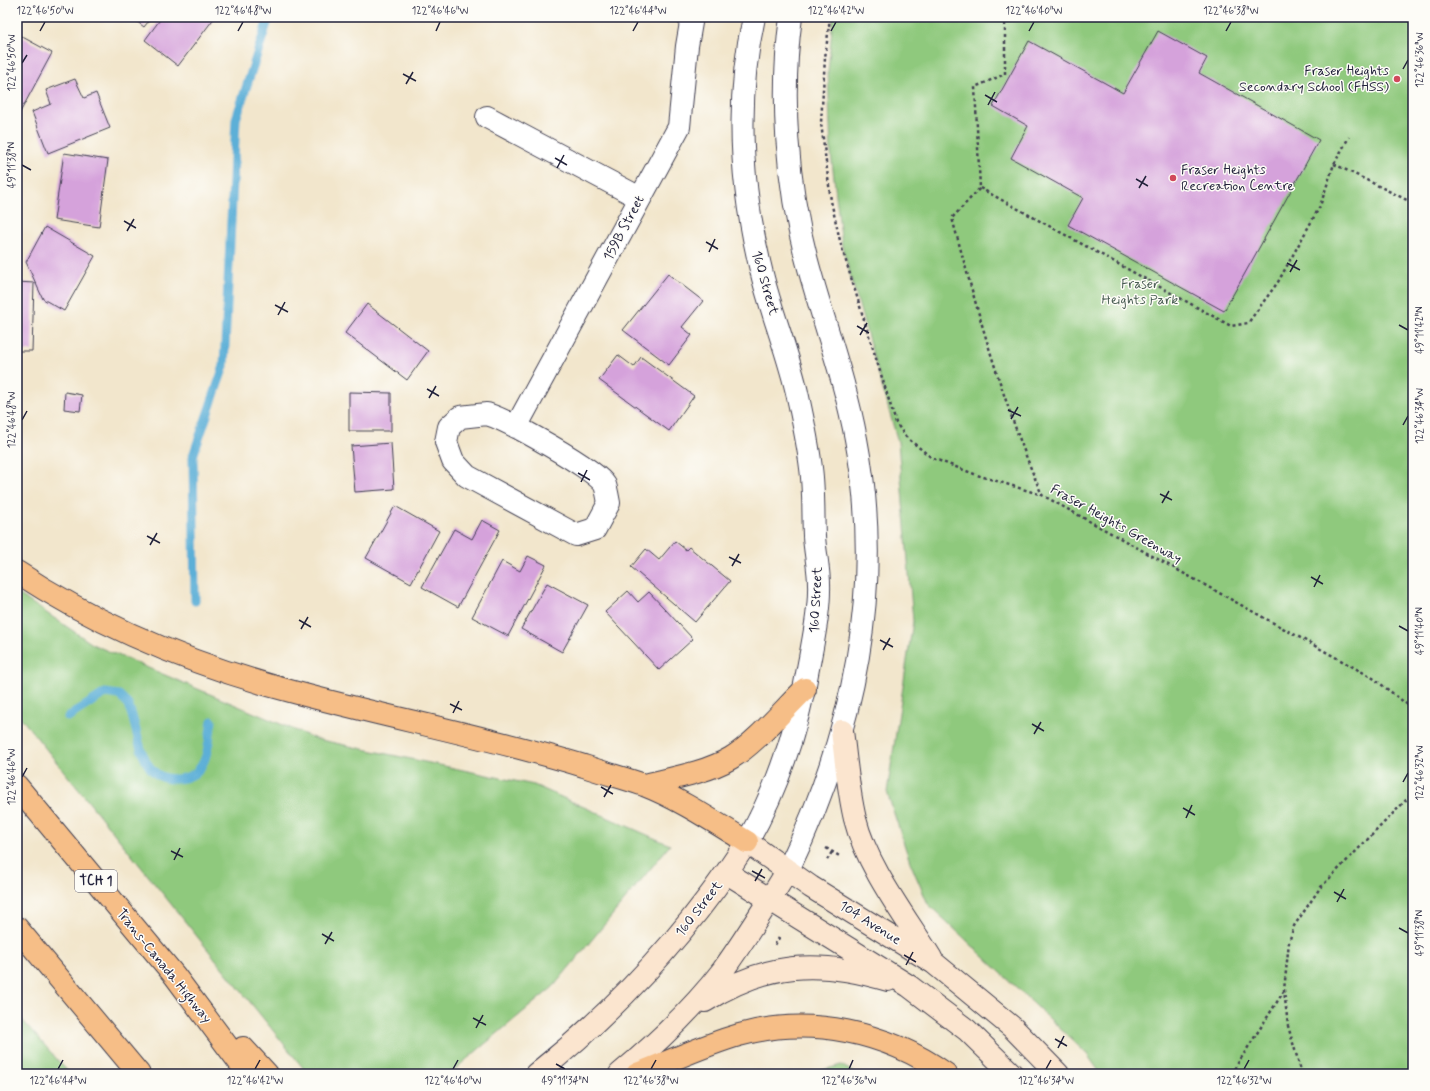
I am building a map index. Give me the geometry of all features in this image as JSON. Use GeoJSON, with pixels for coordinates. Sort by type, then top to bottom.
{"type":"FeatureCollection","features":[{"type":"Feature","properties":{"kind":"highway"},"geometry":{"type":"LineString","coordinates":[[17,572],[99,620],[156,646],[195,661],[289,691],[530,750],[644,785],[702,815],[747,842]]}},
{"type":"Feature","properties":{"kind":"highway"},"geometry":{"type":"LineString","coordinates":[[644,785],[686,775],[730,758],[743,750],[805,689]]}},
{"type":"Feature","properties":{"kind":"highway","name":"Trans-Canada Highway"},"geometry":{"type":"LineString","coordinates":[[17,786],[175,976],[248,1074]]}},
{"type":"Feature","properties":{"kind":"highway"},"geometry":{"type":"LineString","coordinates":[[17,928],[139,1074]]}},
{"type":"Feature","properties":{"kind":"highway"},"geometry":{"type":"LineString","coordinates":[[175,976],[267,1074]]}},
{"type":"Feature","properties":{"kind":"highway"},"geometry":{"type":"LineString","coordinates":[[637,1074],[739,1035],[769,1028],[797,1027],[836,1029],[869,1036],[919,1057],[946,1074]]}},
{"type":"Feature","properties":{"kind":"main road"},"geometry":{"type":"LineString","coordinates":[[842,731],[851,800],[855,820],[862,839],[883,882],[934,963]]}},
{"type":"Feature","properties":{"kind":"main road","name":"104 Avenue"},"geometry":{"type":"LineString","coordinates":[[747,842],[788,870],[934,963],[1013,1028],[1058,1074]]}},
{"type":"Feature","properties":{"kind":"main road","name":"160 Street"},"geometry":{"type":"LineString","coordinates":[[536,1074],[594,1026],[640,980],[701,909],[747,842]]}},
{"type":"Feature","properties":{"kind":"main road"},"geometry":{"type":"LineString","coordinates":[[620,1074],[657,1043],[688,1011],[722,970],[770,900],[788,870]]}},
{"type":"Feature","properties":{"kind":"main road"},"geometry":{"type":"LineString","coordinates":[[727,873],[909,986],[967,1030],[1012,1074]]}},
{"type":"Feature","properties":{"kind":"main road"},"geometry":{"type":"LineString","coordinates":[[688,1011],[729,986],[761,974],[800,966],[846,969],[909,986]]}},
{"type":"Feature","properties":{"kind":"street","name":"159B Street"},"geometry":{"type":"LineString","coordinates":[[516,427],[679,127],[687,46],[692,17]]}},
{"type":"Feature","properties":{"kind":"street","name":"160 Street"},"geometry":{"type":"LineString","coordinates":[[747,842],[762,815],[784,764],[805,689],[820,590],[818,559],[814,536],[814,497],[807,439],[798,394],[762,274],[749,217],[746,196],[743,108],[747,58],[754,17]]}},
{"type":"Feature","properties":{"kind":"street"},"geometry":{"type":"LineString","coordinates":[[788,870],[823,790],[842,731],[854,681],[864,610],[867,571],[865,514],[858,451],[845,389],[810,273],[798,222],[786,112],[785,76],[791,17]]}},
{"type":"Feature","properties":{"kind":"street"},"geometry":{"type":"LineString","coordinates":[[487,117],[640,198]]}},
{"type":"Feature","properties":{"kind":"street"},"geometry":{"type":"LineString","coordinates":[[487,414],[516,427],[590,471],[604,485],[609,504],[595,529],[576,535],[467,476],[453,461],[446,442],[449,427],[460,417],[487,414]]}},
{"type":"Feature","properties":{"kind":"path","name":"Fraser Heights Greenway"},"geometry":{"type":"LineString","coordinates":[[830,17],[825,58],[821,123],[831,201],[841,246],[896,424],[906,437],[920,450],[932,458],[977,475],[1042,494],[1373,678],[1413,709]]}},
{"type":"Feature","properties":{"kind":"path"},"geometry":{"type":"LineString","coordinates":[[1006,17],[1005,74],[975,87],[980,188],[952,218],[974,301],[1027,460],[1042,494]]}},
{"type":"Feature","properties":{"kind":"path"},"geometry":{"type":"LineString","coordinates":[[980,188],[1231,326],[1248,323],[1278,282],[1320,206],[1334,164],[1349,137]]}},
{"type":"Feature","properties":{"kind":"path"},"geometry":{"type":"LineString","coordinates":[[1334,164],[1413,203]]}},
{"type":"Feature","properties":{"kind":"path"},"geometry":{"type":"LineString","coordinates":[[1302,1074],[1288,1026],[1284,990],[1289,942],[1294,926],[1320,888],[1413,793]]}},
{"type":"Feature","properties":{"kind":"path"},"geometry":{"type":"LineString","coordinates":[[822,846],[843,858]]}},
{"type":"Feature","properties":{"kind":"path"},"geometry":{"type":"LineString","coordinates":[[828,860],[832,852]]}},
{"type":"Feature","properties":{"kind":"path"},"geometry":{"type":"LineString","coordinates":[[1231,1074],[1284,990]]}},
{"type":"Feature","properties":{"kind":"green space","name":"Fraser Heights Park"},"geometry":{"type":"Polygon","coordinates":[[[833,17],[1413,17],[1413,1074],[1101,1074],[1086,1053],[928,904],[910,862],[887,792],[913,621],[898,442],[842,246],[831,153],[828,72],[833,17]]]}},
{"type":"Feature","properties":{"kind":"green space"},"geometry":{"type":"Polygon","coordinates":[[[17,593],[94,645],[316,739],[534,785],[670,845],[553,987],[449,1074],[308,1074],[17,713],[17,593]]]}},
{"type":"Feature","properties":{"kind":"green space"},"geometry":{"type":"Polygon","coordinates":[[[17,1014],[70,1074],[17,1074],[17,1014]]]}},
{"type":"Feature","properties":{"kind":"green space"},"geometry":{"type":"Polygon","coordinates":[[[841,1065],[857,1074],[808,1074],[841,1065]]]}},
{"type":"Feature","properties":{"kind":"building"},"geometry":{"type":"Polygon","coordinates":[[[131,17],[152,17],[144,27],[131,17]]]}},
{"type":"Feature","properties":{"kind":"building"},"geometry":{"type":"Polygon","coordinates":[[[162,17],[215,17],[178,66],[145,40],[162,17]]]}},
{"type":"Feature","properties":{"kind":"building","name":"Fraser Heights Recreation Centre"},"geometry":{"type":"Polygon","coordinates":[[[1158,31],[1207,58],[1199,73],[1319,140],[1224,311],[1068,225],[1083,198],[1011,158],[1028,126],[993,106],[1029,41],[1123,93],[1158,31]]]}},
{"type":"Feature","properties":{"kind":"building"},"geometry":{"type":"Polygon","coordinates":[[[17,34],[52,53],[17,118],[17,34]]]}},
{"type":"Feature","properties":{"kind":"building"},"geometry":{"type":"Polygon","coordinates":[[[75,79],[84,98],[96,93],[110,128],[48,153],[32,112],[51,104],[46,90],[75,79]]]}},
{"type":"Feature","properties":{"kind":"building"},"geometry":{"type":"Polygon","coordinates":[[[64,153],[108,160],[99,227],[54,220],[64,153]]]}},
{"type":"Feature","properties":{"kind":"building"},"geometry":{"type":"Polygon","coordinates":[[[45,227],[95,256],[64,311],[43,299],[26,262],[45,227]]]}},
{"type":"Feature","properties":{"kind":"building"},"geometry":{"type":"Polygon","coordinates":[[[668,274],[703,301],[682,327],[692,335],[669,365],[623,330],[668,274]]]}},
{"type":"Feature","properties":{"kind":"building"},"geometry":{"type":"Polygon","coordinates":[[[17,282],[34,283],[32,351],[17,351],[17,282]]]}},
{"type":"Feature","properties":{"kind":"building"},"geometry":{"type":"Polygon","coordinates":[[[367,304],[428,351],[407,380],[345,333],[367,304]]]}},
{"type":"Feature","properties":{"kind":"building"},"geometry":{"type":"Polygon","coordinates":[[[618,355],[634,367],[641,357],[694,396],[669,431],[599,380],[618,355]]]}},
{"type":"Feature","properties":{"kind":"building"},"geometry":{"type":"Polygon","coordinates":[[[65,392],[82,395],[80,411],[64,409],[65,392]]]}},
{"type":"Feature","properties":{"kind":"building"},"geometry":{"type":"Polygon","coordinates":[[[349,392],[391,393],[391,431],[349,431],[349,392]]]}},
{"type":"Feature","properties":{"kind":"building"},"geometry":{"type":"Polygon","coordinates":[[[391,443],[394,489],[355,492],[351,446],[391,443]]]}},
{"type":"Feature","properties":{"kind":"building"},"geometry":{"type":"Polygon","coordinates":[[[395,506],[439,531],[411,583],[366,558],[395,506]]]}},
{"type":"Feature","properties":{"kind":"building"},"geometry":{"type":"Polygon","coordinates":[[[482,520],[500,530],[458,607],[422,587],[454,529],[472,539],[482,520]]]}},
{"type":"Feature","properties":{"kind":"building"},"geometry":{"type":"Polygon","coordinates":[[[675,541],[686,550],[689,547],[730,581],[695,622],[631,567],[646,549],[659,560],[675,541]]]}},
{"type":"Feature","properties":{"kind":"building"},"geometry":{"type":"Polygon","coordinates":[[[528,556],[546,565],[508,636],[472,617],[502,561],[520,571],[528,556]]]}},
{"type":"Feature","properties":{"kind":"building"},"geometry":{"type":"Polygon","coordinates":[[[547,583],[588,605],[562,652],[521,629],[547,583]]]}},
{"type":"Feature","properties":{"kind":"building"},"geometry":{"type":"Polygon","coordinates":[[[628,591],[638,602],[649,592],[693,639],[659,670],[605,612],[628,591]]]}},
{"type":"Feature","properties":{"kind":"waterway"},"geometry":{"type":"LineString","coordinates":[[195,601],[193,456],[224,366],[236,119],[269,17]]}},
{"type":"Feature","properties":{"kind":"waterway"},"geometry":{"type":"LineString","coordinates":[[68,717],[105,693],[119,695],[129,707],[144,756],[150,767],[158,775],[169,779],[184,778],[193,775],[199,769],[206,755],[212,721]]}},
{"type":"Feature","properties":{"kind":"place","name":"Fraser Heights Secondary School (FHSS)"},"geometry":{"type":"Point","coordinates":[1397,79]}},
{"type":"Feature","properties":{"kind":"place","name":"Fraser Heights Recreation Centre"},"geometry":{"type":"Point","coordinates":[1173,178]}}]}
